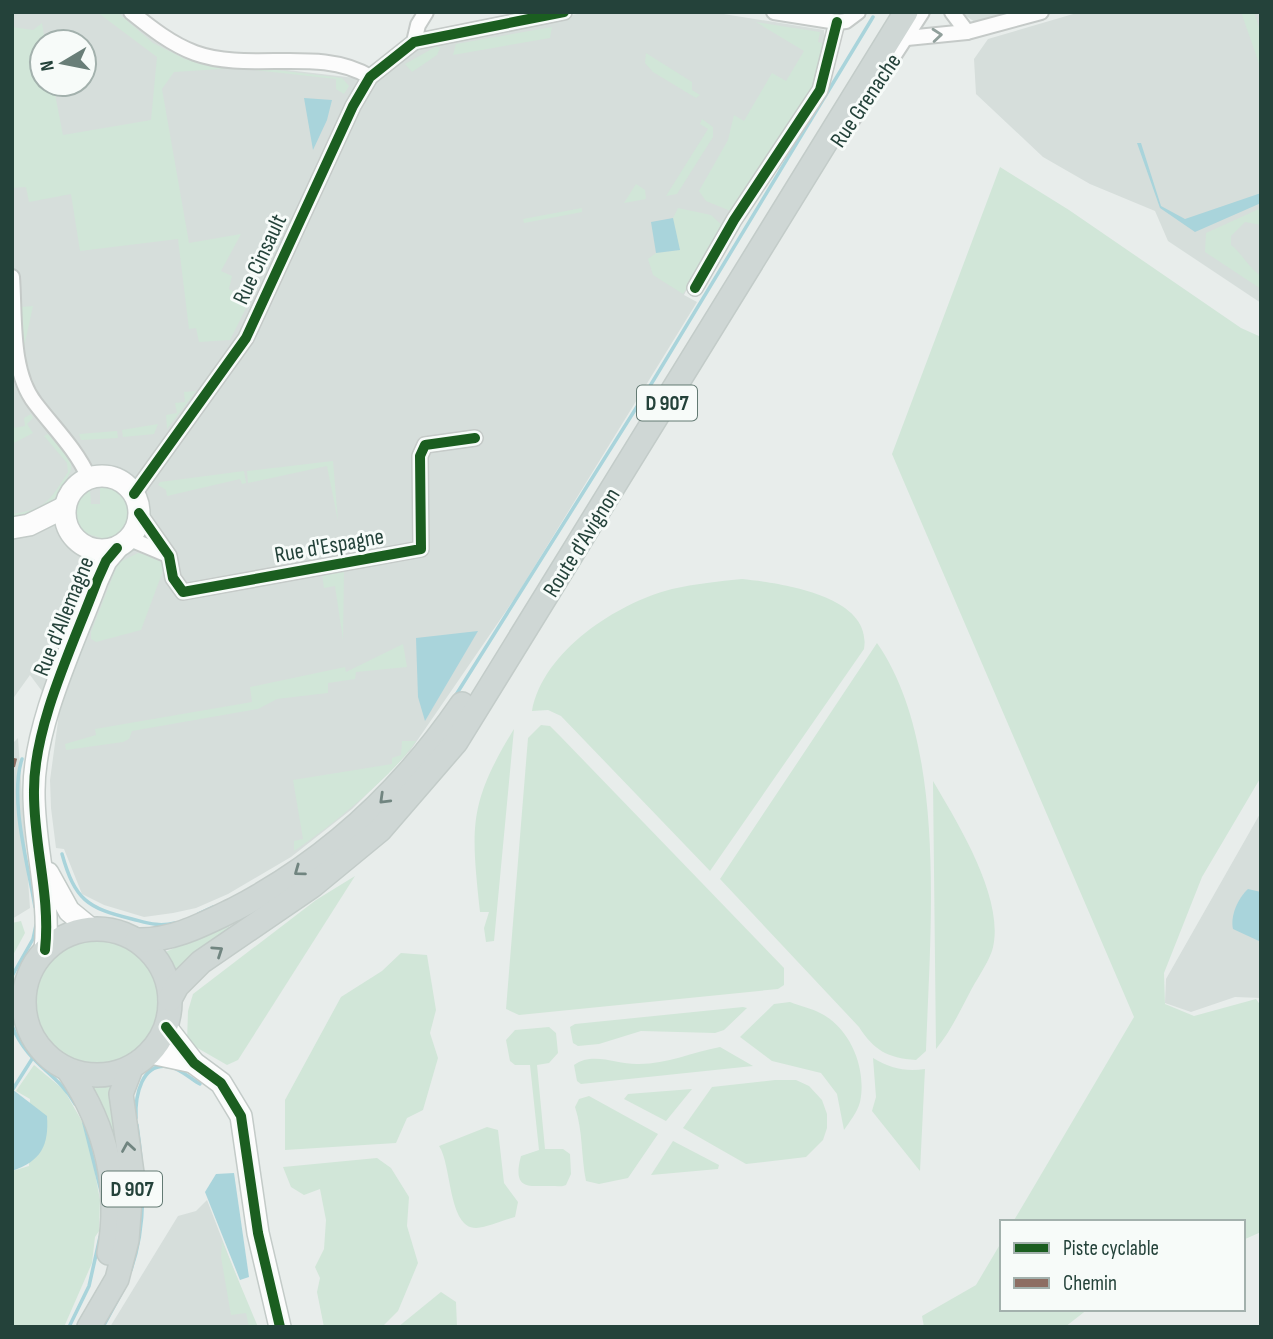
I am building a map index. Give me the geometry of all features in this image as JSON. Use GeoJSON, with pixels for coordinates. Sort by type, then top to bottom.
{"type":"FeatureCollection","features":[{"type":"Feature","properties":{"kind":"main road","name":"Route d'Avignon"},"geometry":{"type":"LineString","coordinates":[[137,940],[165,938],[204,925],[286,879],[353,829],[409,774],[438,739],[693,337],[890,12]]}},
{"type":"Feature","properties":{"kind":"main road","name":"Route d'Avignon"},"geometry":{"type":"LineString","coordinates":[[170,999],[177,986],[201,962],[312,886],[380,830],[456,743],[906,12]]}},
{"type":"Feature","properties":{"kind":"main road","name":"D 907"},"geometry":{"type":"LineString","coordinates":[[69,1071],[100,1076],[131,1068],[151,1052],[166,1027],[170,999],[160,965],[137,940],[115,931],[91,929],[66,935],[45,950],[26,981],[25,1017],[40,1049],[69,1071],[86,1096],[100,1127],[113,1177],[113,1229],[100,1306]]}},
{"type":"Feature","properties":{"kind":"main road","name":"D 907"},"geometry":{"type":"LineString","coordinates":[[89,1327],[117,1279],[129,1229],[132,1173],[121,1094],[131,1068]]}},
{"type":"Feature","properties":{"kind":"street"},"geometry":{"type":"LineString","coordinates":[[131,12],[167,40],[197,54],[239,60],[337,65],[359,68],[370,77]]}},
{"type":"Feature","properties":{"kind":"street","name":"Rue Cinsault"},"geometry":{"type":"LineString","coordinates":[[136,503],[246,338],[353,106],[370,77],[414,42],[418,25],[426,12]]}},
{"type":"Feature","properties":{"kind":"street"},"geometry":{"type":"LineString","coordinates":[[431,37],[433,12]]}},
{"type":"Feature","properties":{"kind":"street"},"geometry":{"type":"LineString","coordinates":[[414,42],[564,12]]}},
{"type":"Feature","properties":{"kind":"street"},"geometry":{"type":"LineString","coordinates":[[774,12],[837,22],[846,21],[858,12]]}},
{"type":"Feature","properties":{"kind":"street","name":"Rue Grenache"},"geometry":{"type":"LineString","coordinates":[[803,183],[838,139],[922,12]]}},
{"type":"Feature","properties":{"kind":"street"},"geometry":{"type":"LineString","coordinates":[[952,12],[967,32]]}},
{"type":"Feature","properties":{"kind":"street"},"geometry":{"type":"LineString","coordinates":[[906,38],[967,32],[1041,12]]}},
{"type":"Feature","properties":{"kind":"street"},"geometry":{"type":"LineString","coordinates":[[695,288],[734,220],[820,90],[837,22]]}},
{"type":"Feature","properties":{"kind":"street"},"geometry":{"type":"LineString","coordinates":[[12,277],[20,367],[34,402],[72,449],[89,478]]}},
{"type":"Feature","properties":{"kind":"street","name":"Rue d'Espagne"},"geometry":{"type":"LineString","coordinates":[[136,503],[169,556],[177,586],[183,592],[348,560],[421,549],[420,456],[425,445],[475,438]]}},
{"type":"Feature","properties":{"kind":"street"},"geometry":{"type":"LineString","coordinates":[[69,533],[65,508],[71,492],[89,478],[112,477],[124,483],[136,503],[136,527],[123,543]]}},
{"type":"Feature","properties":{"kind":"street"},"geometry":{"type":"LineString","coordinates":[[20,526],[65,508]]}},
{"type":"Feature","properties":{"kind":"street"},"geometry":{"type":"LineString","coordinates":[[20,526],[69,533],[90,549],[123,543],[169,556]]}},
{"type":"Feature","properties":{"kind":"street","name":"Rue d'Allemagne"},"geometry":{"type":"LineString","coordinates":[[45,950],[47,922],[34,792],[39,742],[97,581],[123,543]]}},
{"type":"Feature","properties":{"kind":"street","name":"Rue d'Allemagne"},"geometry":{"type":"LineString","coordinates":[[90,549],[97,581]]}},
{"type":"Feature","properties":{"kind":"street","name":"Rue d'Allemagne"},"geometry":{"type":"LineString","coordinates":[[41,854],[59,897],[69,911],[91,929]]}},
{"type":"Feature","properties":{"kind":"street"},"geometry":{"type":"LineString","coordinates":[[166,1027],[194,1063],[221,1083],[241,1116],[266,1273],[280,1327]]}},
{"type":"Feature","properties":{"kind":"street"},"geometry":{"type":"LineString","coordinates":[[151,1052],[194,1063]]}},
{"type":"Feature","properties":{"kind":"shaded area"},"geometry":{"type":"Polygon","coordinates":[[[12,12],[119,12],[167,48],[203,60],[372,80],[401,56],[426,42],[588,12],[711,12],[824,30],[825,44],[813,90],[687,289],[684,295],[697,302],[517,595],[410,751],[352,809],[291,857],[228,894],[196,908],[144,917],[104,905],[82,894],[64,849],[56,848],[50,780],[59,714],[30,675],[12,700],[12,12]]]}},
{"type":"Feature","properties":{"kind":"shaded area"},"geometry":{"type":"Polygon","coordinates":[[[960,12],[1009,12],[975,22],[960,12]]]}},
{"type":"Feature","properties":{"kind":"shaded area"},"geometry":{"type":"Polygon","coordinates":[[[1080,12],[1261,12],[1261,303],[1168,241],[1155,211],[1090,184],[1043,157],[976,94],[974,59],[988,39],[1080,12]]]}},
{"type":"Feature","properties":{"kind":"shaded area"},"geometry":{"type":"Polygon","coordinates":[[[18,738],[30,908],[12,919],[12,744],[18,738]]]}},
{"type":"Feature","properties":{"kind":"shaded area"},"geometry":{"type":"Polygon","coordinates":[[[1261,812],[1261,998],[1235,997],[1191,1012],[1165,1003],[1166,979],[1261,812]]]}},
{"type":"Feature","properties":{"kind":"shaded area"},"geometry":{"type":"Polygon","coordinates":[[[207,1200],[256,1327],[110,1327],[178,1216],[196,1211],[207,1200]]]}},
{"type":"Feature","properties":{"kind":"green space"},"geometry":{"type":"Polygon","coordinates":[[[97,12],[117,12],[153,43],[185,59],[342,78],[349,86],[344,94],[336,89],[336,79],[236,68],[174,72],[162,89],[189,243],[241,234],[221,271],[232,276],[229,289],[242,296],[254,282],[252,296],[230,340],[199,342],[196,328],[189,329],[178,239],[80,251],[71,194],[29,202],[26,187],[12,188],[12,27],[28,29],[28,98],[56,98],[63,135],[151,120],[157,57],[97,12]]]}},
{"type":"Feature","properties":{"kind":"green space"},"geometry":{"type":"Polygon","coordinates":[[[1241,12],[1254,12],[1261,34],[1261,69],[1241,12]]]}},
{"type":"Feature","properties":{"kind":"green space"},"geometry":{"type":"Polygon","coordinates":[[[756,22],[820,32],[818,42],[825,44],[813,90],[733,212],[706,201],[699,191],[728,140],[734,115],[744,121],[772,73],[786,81],[804,51],[756,22]]]}},
{"type":"Feature","properties":{"kind":"green space"},"geometry":{"type":"Polygon","coordinates":[[[552,27],[550,38],[453,55],[456,44],[552,27]]]}},
{"type":"Feature","properties":{"kind":"green space"},"geometry":{"type":"Polygon","coordinates":[[[437,46],[440,48],[437,55],[412,72],[405,64],[437,46]]]}},
{"type":"Feature","properties":{"kind":"green space"},"geometry":{"type":"Polygon","coordinates":[[[646,53],[692,82],[692,90],[700,95],[696,98],[653,72],[645,63],[646,53]]]}},
{"type":"Feature","properties":{"kind":"green space"},"geometry":{"type":"Polygon","coordinates":[[[702,119],[713,127],[713,137],[677,194],[666,196],[708,129],[700,124],[702,119]]]}},
{"type":"Feature","properties":{"kind":"green space"},"geometry":{"type":"Polygon","coordinates":[[[1000,167],[1069,210],[1241,328],[1261,337],[1261,777],[1202,877],[1164,973],[1165,1004],[1194,1016],[1256,999],[1261,1006],[1261,1232],[1245,1239],[1245,1220],[1014,1220],[1134,1017],[892,454],[1000,167]]]}},
{"type":"Feature","properties":{"kind":"green space"},"geometry":{"type":"Polygon","coordinates":[[[636,184],[645,190],[646,199],[624,203],[636,184]]]}},
{"type":"Feature","properties":{"kind":"green space"},"geometry":{"type":"Polygon","coordinates":[[[582,208],[582,212],[524,223],[523,219],[582,208]]]}},
{"type":"Feature","properties":{"kind":"green space"},"geometry":{"type":"Polygon","coordinates":[[[678,208],[711,215],[725,228],[683,294],[653,275],[648,259],[656,253],[679,250],[673,218],[678,208]]]}},
{"type":"Feature","properties":{"kind":"green space"},"geometry":{"type":"Polygon","coordinates":[[[1261,208],[1261,225],[1245,222],[1231,236],[1231,245],[1261,276],[1261,289],[1205,252],[1206,233],[1261,208]]]}},
{"type":"Feature","properties":{"kind":"green space"},"geometry":{"type":"Polygon","coordinates":[[[33,306],[24,347],[20,307],[33,306]]]}},
{"type":"Feature","properties":{"kind":"green space"},"geometry":{"type":"Polygon","coordinates":[[[196,391],[167,429],[166,415],[177,413],[175,403],[185,402],[184,392],[196,391]]]}},
{"type":"Feature","properties":{"kind":"green space"},"geometry":{"type":"Polygon","coordinates":[[[31,414],[33,418],[27,424],[33,433],[12,444],[12,428],[25,426],[24,418],[31,414]]]}},
{"type":"Feature","properties":{"kind":"green space"},"geometry":{"type":"Polygon","coordinates":[[[158,424],[154,434],[123,437],[122,430],[158,424]]]}},
{"type":"Feature","properties":{"kind":"green space"},"geometry":{"type":"Polygon","coordinates":[[[117,431],[118,438],[81,440],[79,434],[117,431]]]}},
{"type":"Feature","properties":{"kind":"green space"},"geometry":{"type":"Polygon","coordinates":[[[48,434],[71,461],[71,470],[63,488],[46,509],[12,517],[12,514],[33,509],[46,502],[68,472],[67,463],[44,436],[48,434]]]}},
{"type":"Feature","properties":{"kind":"green space"},"geometry":{"type":"Polygon","coordinates":[[[333,461],[338,521],[327,466],[248,483],[247,471],[333,461]]]}},
{"type":"Feature","properties":{"kind":"green space"},"geometry":{"type":"Polygon","coordinates":[[[244,471],[246,483],[242,484],[240,479],[167,496],[166,490],[158,485],[160,482],[244,471]]]}},
{"type":"Feature","properties":{"kind":"green space"},"geometry":{"type":"Polygon","coordinates":[[[100,485],[121,492],[128,507],[124,527],[104,539],[85,533],[76,515],[80,498],[90,488],[91,504],[100,504],[100,485]]]}},
{"type":"Feature","properties":{"kind":"green space"},"geometry":{"type":"Polygon","coordinates":[[[138,553],[159,558],[164,568],[141,630],[96,642],[91,639],[91,632],[118,563],[138,553]]]}},
{"type":"Feature","properties":{"kind":"green space"},"geometry":{"type":"Polygon","coordinates":[[[344,570],[343,640],[335,586],[324,588],[322,574],[344,570]]]}},
{"type":"Feature","properties":{"kind":"green space"},"geometry":{"type":"Polygon","coordinates":[[[742,579],[800,589],[839,604],[854,616],[863,631],[864,649],[710,871],[561,716],[548,710],[532,711],[539,689],[551,669],[567,650],[606,618],[628,606],[672,589],[742,579]]]}},
{"type":"Feature","properties":{"kind":"green space"},"geometry":{"type":"Polygon","coordinates":[[[877,643],[900,685],[915,733],[925,785],[930,840],[930,951],[926,1051],[916,1060],[889,1055],[870,1042],[720,879],[877,643]]]}},
{"type":"Feature","properties":{"kind":"green space"},"geometry":{"type":"Polygon","coordinates":[[[403,644],[407,667],[356,672],[355,679],[328,683],[328,693],[277,699],[258,709],[132,731],[129,739],[123,742],[66,750],[65,744],[96,735],[95,729],[252,702],[250,687],[345,667],[346,672],[403,644]]]}},
{"type":"Feature","properties":{"kind":"green space"},"geometry":{"type":"Polygon","coordinates":[[[541,725],[550,726],[560,736],[784,968],[784,985],[778,989],[519,1015],[506,1009],[528,738],[541,725]]]}},
{"type":"Feature","properties":{"kind":"green space"},"geometry":{"type":"Polygon","coordinates":[[[514,729],[494,941],[486,942],[484,928],[489,912],[480,912],[475,858],[476,817],[488,777],[514,729]]]}},
{"type":"Feature","properties":{"kind":"green space"},"geometry":{"type":"Polygon","coordinates":[[[402,741],[416,741],[393,769],[360,800],[294,851],[294,841],[303,839],[293,780],[392,764],[392,758],[401,755],[402,741]]]}},
{"type":"Feature","properties":{"kind":"green space"},"geometry":{"type":"Polygon","coordinates":[[[933,781],[977,863],[986,886],[995,931],[987,962],[936,1049],[933,781]]]}},
{"type":"Feature","properties":{"kind":"green space"},"geometry":{"type":"Polygon","coordinates":[[[355,876],[238,1060],[227,1065],[187,1042],[188,1011],[193,994],[316,900],[355,876]]]}},
{"type":"Feature","properties":{"kind":"green space"},"geometry":{"type":"Polygon","coordinates":[[[21,921],[25,933],[12,957],[12,923],[21,921]]]}},
{"type":"Feature","properties":{"kind":"green space"},"geometry":{"type":"Polygon","coordinates":[[[229,924],[230,930],[174,973],[163,953],[229,924]]]}},
{"type":"Feature","properties":{"kind":"green space"},"geometry":{"type":"Polygon","coordinates":[[[97,939],[122,944],[142,958],[156,978],[161,1003],[156,1028],[142,1048],[122,1062],[97,1067],[72,1062],[52,1048],[38,1028],[33,1003],[38,978],[52,958],[72,944],[97,939]]]}},
{"type":"Feature","properties":{"kind":"green space"},"geometry":{"type":"Polygon","coordinates":[[[401,953],[427,955],[436,1010],[430,1033],[438,1058],[423,1110],[407,1118],[396,1143],[285,1150],[285,1100],[341,997],[382,971],[401,953]]]}},
{"type":"Feature","properties":{"kind":"green space"},"geometry":{"type":"Polygon","coordinates":[[[790,1002],[817,1011],[831,1020],[848,1039],[854,1051],[859,1064],[862,1090],[860,1102],[844,1130],[837,1094],[821,1073],[772,1061],[740,1037],[774,1004],[790,1002]]]}},
{"type":"Feature","properties":{"kind":"green space"},"geometry":{"type":"Polygon","coordinates":[[[747,1008],[724,1030],[715,1033],[641,1031],[599,1044],[578,1046],[573,1043],[570,1027],[575,1024],[747,1008]]]}},
{"type":"Feature","properties":{"kind":"green space"},"geometry":{"type":"Polygon","coordinates":[[[549,1027],[556,1033],[558,1053],[549,1063],[537,1065],[545,1149],[563,1149],[570,1154],[571,1174],[565,1186],[531,1186],[521,1181],[519,1176],[521,1156],[539,1150],[530,1065],[515,1065],[510,1061],[506,1040],[515,1030],[549,1027]]]}},
{"type":"Feature","properties":{"kind":"green space"},"geometry":{"type":"Polygon","coordinates":[[[720,1047],[753,1066],[581,1084],[577,1081],[574,1065],[589,1059],[631,1064],[649,1063],[720,1047]]]}},
{"type":"Feature","properties":{"kind":"green space"},"geometry":{"type":"Polygon","coordinates":[[[873,1058],[898,1068],[925,1069],[920,1171],[872,1111],[876,1097],[873,1058]]]}},
{"type":"Feature","properties":{"kind":"green space"},"geometry":{"type":"Polygon","coordinates":[[[34,1065],[64,1090],[87,1130],[100,1200],[99,1231],[95,1237],[92,1263],[64,1327],[12,1327],[12,1171],[29,1166],[30,1099],[16,1091],[34,1065]]]}},
{"type":"Feature","properties":{"kind":"green space"},"geometry":{"type":"Polygon","coordinates":[[[796,1080],[809,1086],[822,1100],[827,1114],[827,1128],[823,1140],[806,1157],[746,1164],[683,1128],[712,1087],[796,1080]]]}},
{"type":"Feature","properties":{"kind":"green space"},"geometry":{"type":"Polygon","coordinates":[[[112,1085],[113,1088],[123,1171],[91,1088],[112,1085]]]}},
{"type":"Feature","properties":{"kind":"green space"},"geometry":{"type":"Polygon","coordinates":[[[692,1089],[666,1121],[624,1099],[628,1094],[692,1089]]]}},
{"type":"Feature","properties":{"kind":"green space"},"geometry":{"type":"Polygon","coordinates":[[[589,1096],[658,1134],[628,1178],[599,1184],[586,1181],[575,1107],[579,1099],[589,1096]]]}},
{"type":"Feature","properties":{"kind":"green space"},"geometry":{"type":"Polygon","coordinates":[[[487,1127],[498,1130],[504,1183],[518,1202],[515,1217],[476,1228],[467,1225],[460,1218],[455,1207],[439,1146],[487,1127]]]}},
{"type":"Feature","properties":{"kind":"green space"},"geometry":{"type":"Polygon","coordinates":[[[673,1141],[719,1165],[718,1169],[651,1175],[673,1141]]]}},
{"type":"Feature","properties":{"kind":"green space"},"geometry":{"type":"Polygon","coordinates":[[[377,1158],[391,1168],[409,1197],[407,1226],[418,1263],[398,1311],[382,1327],[324,1327],[317,1292],[320,1278],[315,1267],[324,1249],[326,1220],[320,1189],[304,1195],[291,1187],[283,1167],[377,1158]]]}},
{"type":"Feature","properties":{"kind":"green space"},"geometry":{"type":"Polygon","coordinates":[[[222,1241],[258,1327],[249,1327],[246,1313],[231,1315],[221,1257],[222,1241]]]}},
{"type":"Feature","properties":{"kind":"green space"},"geometry":{"type":"Polygon","coordinates":[[[1000,1244],[1000,1311],[1085,1311],[1065,1327],[924,1327],[922,1316],[976,1285],[1000,1244]]]}},
{"type":"Feature","properties":{"kind":"green space"},"geometry":{"type":"Polygon","coordinates":[[[441,1292],[456,1302],[457,1327],[398,1327],[441,1292]]]}},
{"type":"Feature","properties":{"kind":"water"},"geometry":{"type":"Polygon","coordinates":[[[304,98],[332,100],[327,120],[313,150],[304,98]]]}},
{"type":"Feature","properties":{"kind":"water"},"geometry":{"type":"Polygon","coordinates":[[[1137,143],[1141,143],[1161,206],[1185,219],[1261,193],[1261,203],[1195,232],[1160,208],[1137,143]]]}},
{"type":"Feature","properties":{"kind":"water"},"geometry":{"type":"Polygon","coordinates":[[[673,218],[680,250],[656,253],[651,222],[673,218]]]}},
{"type":"Feature","properties":{"kind":"water"},"geometry":{"type":"Polygon","coordinates":[[[478,631],[425,721],[418,697],[416,638],[478,631]]]}},
{"type":"Feature","properties":{"kind":"water"},"geometry":{"type":"Polygon","coordinates":[[[1248,889],[1261,892],[1261,942],[1233,929],[1236,908],[1248,889]]]}},
{"type":"Feature","properties":{"kind":"water"},"geometry":{"type":"Polygon","coordinates":[[[12,1089],[47,1116],[47,1127],[41,1151],[30,1162],[12,1171],[12,1089]]]}},
{"type":"Feature","properties":{"kind":"water"},"geometry":{"type":"Polygon","coordinates":[[[234,1173],[249,1277],[240,1280],[205,1192],[216,1174],[234,1173]]]}},
{"type":"Feature","properties":{"kind":"waterway"},"geometry":{"type":"LineString","coordinates":[[454,698],[650,386],[873,17]]}},
{"type":"Feature","properties":{"kind":"waterway"},"geometry":{"type":"LineString","coordinates":[[22,759],[19,812],[35,907]]}},
{"type":"Feature","properties":{"kind":"waterway"},"geometry":{"type":"LineString","coordinates":[[62,854],[78,892],[94,906],[148,923],[175,923]]}},
{"type":"Feature","properties":{"kind":"waterway"},"geometry":{"type":"LineString","coordinates":[[198,914],[213,907]]}},
{"type":"Feature","properties":{"kind":"waterway"},"geometry":{"type":"LineString","coordinates":[[12,976],[33,939],[36,925]]}},
{"type":"Feature","properties":{"kind":"waterway"},"geometry":{"type":"LineString","coordinates":[[12,1026],[26,1051],[60,1084],[75,1104]]}},
{"type":"Feature","properties":{"kind":"waterway"},"geometry":{"type":"LineString","coordinates":[[13,1089],[32,1059]]}},
{"type":"Feature","properties":{"kind":"waterway"},"geometry":{"type":"LineString","coordinates":[[136,1118],[142,1082],[153,1069],[171,1067],[200,1084]]}},
{"type":"Feature","properties":{"kind":"waterway"},"geometry":{"type":"LineString","coordinates":[[84,1123],[101,1191]]}},
{"type":"Feature","properties":{"kind":"waterway"},"geometry":{"type":"LineString","coordinates":[[131,1270],[140,1235],[143,1198],[137,1125]]}},
{"type":"Feature","properties":{"kind":"waterway"},"geometry":{"type":"LineString","coordinates":[[69,1327],[89,1286],[100,1237]]}},
{"type":"Feature","properties":{"kind":"waterway"},"geometry":{"type":"LineString","coordinates":[[103,1327],[123,1290]]}},
{"type":"Feature","properties":{"kind":"marked path"},"geometry":{"type":"LineString","coordinates":[[12,762],[16,763]]}},
{"type":"Feature","properties":{"kind":"cycle path"},"geometry":{"type":"LineString","coordinates":[[134,494],[246,338],[353,106],[370,77],[414,42],[564,12]]}},
{"type":"Feature","properties":{"kind":"cycle path"},"geometry":{"type":"LineString","coordinates":[[695,288],[734,220],[820,90],[837,22]]}},
{"type":"Feature","properties":{"kind":"cycle path"},"geometry":{"type":"LineString","coordinates":[[139,513],[169,556],[173,578],[183,592],[421,549],[420,456],[425,445],[475,438]]}},
{"type":"Feature","properties":{"kind":"cycle path"},"geometry":{"type":"LineString","coordinates":[[45,950],[46,910],[34,810],[36,765],[48,711],[67,657],[106,561],[117,548]]}},
{"type":"Feature","properties":{"kind":"cycle path"},"geometry":{"type":"LineString","coordinates":[[166,1027],[194,1063],[221,1083],[241,1116],[258,1233],[280,1327]]}}]}
